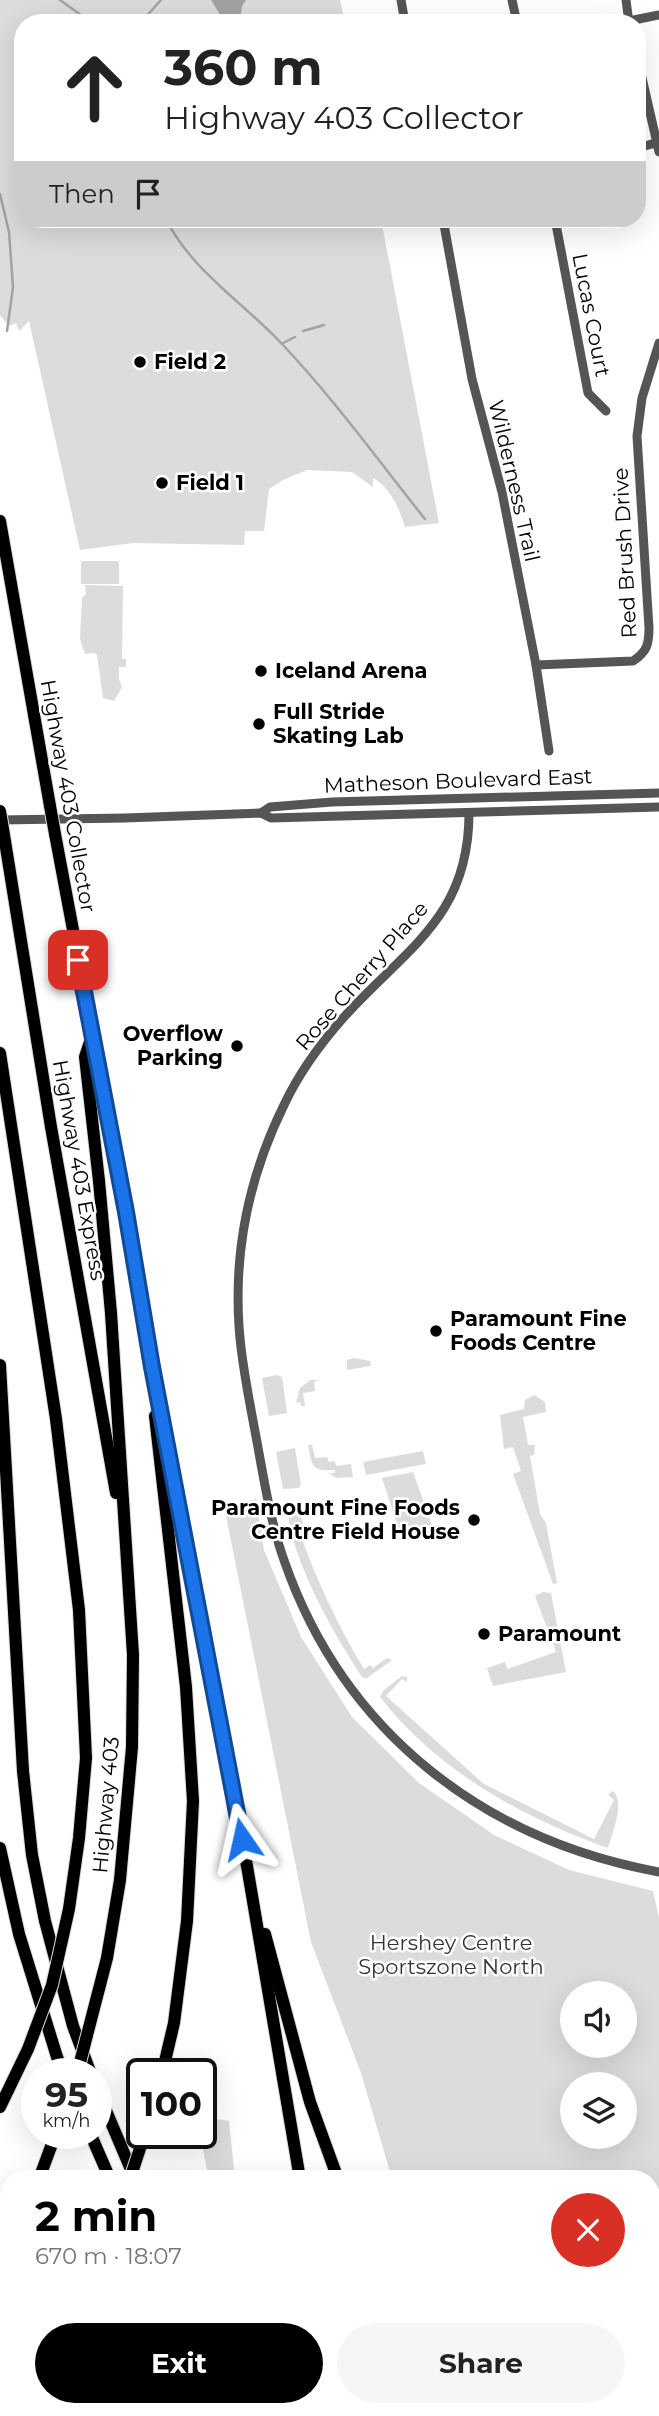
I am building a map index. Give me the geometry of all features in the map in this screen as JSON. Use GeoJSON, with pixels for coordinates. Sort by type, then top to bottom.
{"type":"FeatureCollection","features":[{"type":"Feature","properties":{"kind":"highway","name":"Highway 403 Collector"},"geometry":{"type":"LineString","coordinates":[[0,521],[152,1367]]}},
{"type":"Feature","properties":{"kind":"highway","name":"Highway 403 Express"},"geometry":{"type":"LineString","coordinates":[[0,811],[54,1140],[124,1534]]}},
{"type":"Feature","properties":{"kind":"highway"},"geometry":{"type":"LineString","coordinates":[[92,1035],[85,1057],[110,1299],[124,1534]]}},
{"type":"Feature","properties":{"kind":"highway","name":"Highway 403"},"geometry":{"type":"LineString","coordinates":[[0,1053],[56,1419],[79,1610],[86,1758],[69,1909],[52,1985],[28,2049],[0,2108]]}},
{"type":"Feature","properties":{"kind":"highway"},"geometry":{"type":"LineString","coordinates":[[0,1365],[23,1771],[32,1855],[45,1921],[73,2026],[85,2058]]}},
{"type":"Feature","properties":{"kind":"highway"},"geometry":{"type":"LineString","coordinates":[[152,1367],[247,1866],[298,2170]]}},
{"type":"Feature","properties":{"kind":"highway"},"geometry":{"type":"LineString","coordinates":[[152,1367],[157,1447],[168,1519],[186,1687],[193,1801],[187,1922],[174,2023],[166,2058]]}},
{"type":"Feature","properties":{"kind":"highway","name":"Highway 403"},"geometry":{"type":"LineString","coordinates":[[81,2058],[107,1958],[120,1880],[132,1747],[132,1656],[124,1534]]}},
{"type":"Feature","properties":{"kind":"highway"},"geometry":{"type":"LineString","coordinates":[[0,1848],[19,1934],[58,2058]]}},
{"type":"Feature","properties":{"kind":"highway"},"geometry":{"type":"LineString","coordinates":[[247,1866],[310,2102],[335,2170]]}},
{"type":"Feature","properties":{"kind":"highway"},"geometry":{"type":"LineString","coordinates":[[112,2128],[128,2170]]}},
{"type":"Feature","properties":{"kind":"highway"},"geometry":{"type":"LineString","coordinates":[[43,2170],[51,2149]]}},
{"type":"Feature","properties":{"kind":"highway"},"geometry":{"type":"LineString","coordinates":[[97,2149],[106,2170]]}},
{"type":"Feature","properties":{"kind":"highway"},"geometry":{"type":"LineString","coordinates":[[135,2170],[140,2149]]}},
{"type":"Feature","properties":{"kind":"street"},"geometry":{"type":"LineString","coordinates":[[646,95],[658,146]]}},
{"type":"Feature","properties":{"kind":"street","name":"Wilderness Trail"},"geometry":{"type":"LineString","coordinates":[[445,228],[472,379],[502,492],[536,666],[549,751]]}},
{"type":"Feature","properties":{"kind":"street","name":"Lucas Court"},"geometry":{"type":"LineString","coordinates":[[557,228],[587,393],[606,411]]}},
{"type":"Feature","properties":{"kind":"street","name":"Red Brush Drive"},"geometry":{"type":"LineString","coordinates":[[536,666],[633,661],[644,654],[647,647],[649,628],[637,436],[642,398],[659,343]]}},
{"type":"Feature","properties":{"kind":"street","name":"Matheson Boulevard East"},"geometry":{"type":"LineString","coordinates":[[261,813],[270,807],[332,802],[659,793]]}},
{"type":"Feature","properties":{"kind":"street","name":"Matheson Boulevard East"},"geometry":{"type":"LineString","coordinates":[[0,820],[261,813],[271,818],[659,807]]}},
{"type":"Feature","properties":{"kind":"street","name":"Rose Cherry Place"},"geometry":{"type":"LineString","coordinates":[[470,813],[465,859],[440,916],[423,939],[344,1017],[320,1048],[298,1078],[267,1144],[251,1193],[240,1259],[238,1299],[243,1360],[270,1510],[285,1563],[310,1624],[359,1700],[422,1765],[484,1809],[553,1843],[602,1859],[659,1872]]}},
{"type":"Feature","properties":{"kind":"green space"},"geometry":{"type":"Polygon","coordinates":[[[0,0],[340,0],[343,14],[14,14],[14,228],[383,228],[439,523],[405,527],[389,493],[373,478],[373,487],[352,472],[307,470],[269,489],[264,531],[245,531],[244,545],[133,543],[80,550],[29,321],[19,331],[16,323],[9,326],[0,315],[0,0]]]}},
{"type":"Feature","properties":{"kind":"green space"},"geometry":{"type":"Polygon","coordinates":[[[81,561],[119,561],[119,584],[81,584],[81,561]]]}},
{"type":"Feature","properties":{"kind":"green space"},"geometry":{"type":"Polygon","coordinates":[[[85,585],[123,586],[122,659],[126,659],[126,667],[119,667],[122,687],[114,701],[103,698],[97,655],[85,654],[80,639],[85,585]]]}},
{"type":"Feature","properties":{"kind":"green space"},"geometry":{"type":"Polygon","coordinates":[[[354,1358],[370,1361],[371,1366],[347,1370],[347,1360],[354,1358]]]}},
{"type":"Feature","properties":{"kind":"green space"},"geometry":{"type":"Polygon","coordinates":[[[277,1375],[282,1377],[287,1413],[269,1416],[262,1378],[277,1375]]]}},
{"type":"Feature","properties":{"kind":"green space"},"geometry":{"type":"Polygon","coordinates":[[[310,1380],[319,1380],[314,1382],[315,1391],[303,1393],[305,1406],[301,1406],[300,1402],[296,1403],[300,1388],[310,1380]]]}},
{"type":"Feature","properties":{"kind":"green space"},"geometry":{"type":"Polygon","coordinates":[[[534,1395],[545,1402],[546,1412],[523,1417],[528,1445],[535,1445],[534,1455],[530,1456],[540,1514],[546,1523],[557,1583],[553,1584],[513,1474],[521,1471],[513,1447],[504,1449],[500,1415],[524,1409],[525,1400],[534,1395]]]}},
{"type":"Feature","properties":{"kind":"green space"},"geometry":{"type":"Polygon","coordinates":[[[308,1445],[312,1445],[315,1458],[327,1457],[329,1462],[335,1461],[336,1466],[351,1464],[353,1477],[336,1478],[329,1473],[335,1473],[335,1470],[317,1468],[312,1462],[308,1445]]]}},
{"type":"Feature","properties":{"kind":"green space"},"geometry":{"type":"Polygon","coordinates":[[[295,1448],[301,1485],[298,1488],[283,1489],[276,1452],[295,1448]]]}},
{"type":"Feature","properties":{"kind":"green space"},"geometry":{"type":"Polygon","coordinates":[[[423,1451],[426,1464],[366,1475],[363,1462],[423,1451]]]}},
{"type":"Feature","properties":{"kind":"green space"},"geometry":{"type":"Polygon","coordinates":[[[413,1472],[432,1525],[401,1536],[382,1478],[413,1472]]]}},
{"type":"Feature","properties":{"kind":"green space","name":"Hershey Centre Sportszone North"},"geometry":{"type":"Polygon","coordinates":[[[256,1499],[264,1550],[301,1637],[352,1717],[419,1783],[494,1835],[569,1870],[653,1891],[659,1918],[659,2170],[389,2170],[361,2073],[311,1942],[224,1506],[256,1499]]]}},
{"type":"Feature","properties":{"kind":"green space"},"geometry":{"type":"Polygon","coordinates":[[[317,1506],[322,1509],[322,1514],[301,1514],[303,1524],[297,1526],[335,1617],[364,1669],[370,1665],[373,1668],[387,1658],[392,1660],[367,1678],[363,1678],[328,1621],[297,1552],[288,1512],[317,1506]]]}},
{"type":"Feature","properties":{"kind":"green space"},"geometry":{"type":"Polygon","coordinates":[[[543,1592],[551,1593],[566,1672],[493,1686],[487,1668],[505,1662],[507,1669],[556,1652],[535,1596],[543,1592]]]}},
{"type":"Feature","properties":{"kind":"green space"},"geometry":{"type":"Polygon","coordinates":[[[402,1676],[407,1677],[407,1682],[402,1679],[386,1696],[484,1784],[594,1839],[614,1800],[609,1796],[613,1791],[618,1809],[607,1848],[512,1806],[454,1769],[403,1723],[380,1697],[383,1691],[402,1676]]]}},
{"type":"Feature","properties":{"kind":"green space"},"geometry":{"type":"Polygon","coordinates":[[[217,2119],[229,2121],[234,2170],[207,2170],[203,2149],[217,2149],[217,2119]]]}},
{"type":"Feature","properties":{"kind":"shaded area"},"geometry":{"type":"Polygon","coordinates":[[[211,0],[246,0],[241,14],[220,14],[211,0]]]}},
{"type":"Feature","properties":{"kind":"waterway"},"geometry":{"type":"LineString","coordinates":[[60,0],[79,14]]}},
{"type":"Feature","properties":{"kind":"waterway"},"geometry":{"type":"LineString","coordinates":[[148,14],[161,0]]}},
{"type":"Feature","properties":{"kind":"waterway"},"geometry":{"type":"LineString","coordinates":[[0,194],[9,232],[13,287],[7,331]]}},
{"type":"Feature","properties":{"kind":"waterway"},"geometry":{"type":"LineString","coordinates":[[172,228],[204,270],[267,329],[320,386],[425,519]]}},
{"type":"Feature","properties":{"kind":"waterway"},"geometry":{"type":"LineString","coordinates":[[303,331],[324,325]]}},
{"type":"Feature","properties":{"kind":"waterway"},"geometry":{"type":"LineString","coordinates":[[283,343],[295,337]]}},
{"type":"Feature","properties":{"kind":"place","name":"Field 2"},"geometry":{"type":"Point","coordinates":[140,362]}},
{"type":"Feature","properties":{"kind":"place","name":"Field 1"},"geometry":{"type":"Point","coordinates":[162,483]}},
{"type":"Feature","properties":{"kind":"place","name":"Iceland Arena"},"geometry":{"type":"Point","coordinates":[261,671]}},
{"type":"Feature","properties":{"kind":"place","name":"Full Stride Skating Lab"},"geometry":{"type":"Point","coordinates":[259,724]}},
{"type":"Feature","properties":{"kind":"place","name":"Overflow Parking"},"geometry":{"type":"Point","coordinates":[237,1046]}},
{"type":"Feature","properties":{"kind":"place","name":"Paramount Fine Foods Centre"},"geometry":{"type":"Point","coordinates":[436,1331]}},
{"type":"Feature","properties":{"kind":"place","name":"Paramount Fine Foods Centre Field House"},"geometry":{"type":"Point","coordinates":[474,1520]}},
{"type":"Feature","properties":{"kind":"place","name":"Paramount"},"geometry":{"type":"Point","coordinates":[484,1634]}},
{"type":"Feature","properties":{"kind":"route"},"geometry":{"type":"LineString","coordinates":[[78,960],[242,1839]]}}]}
